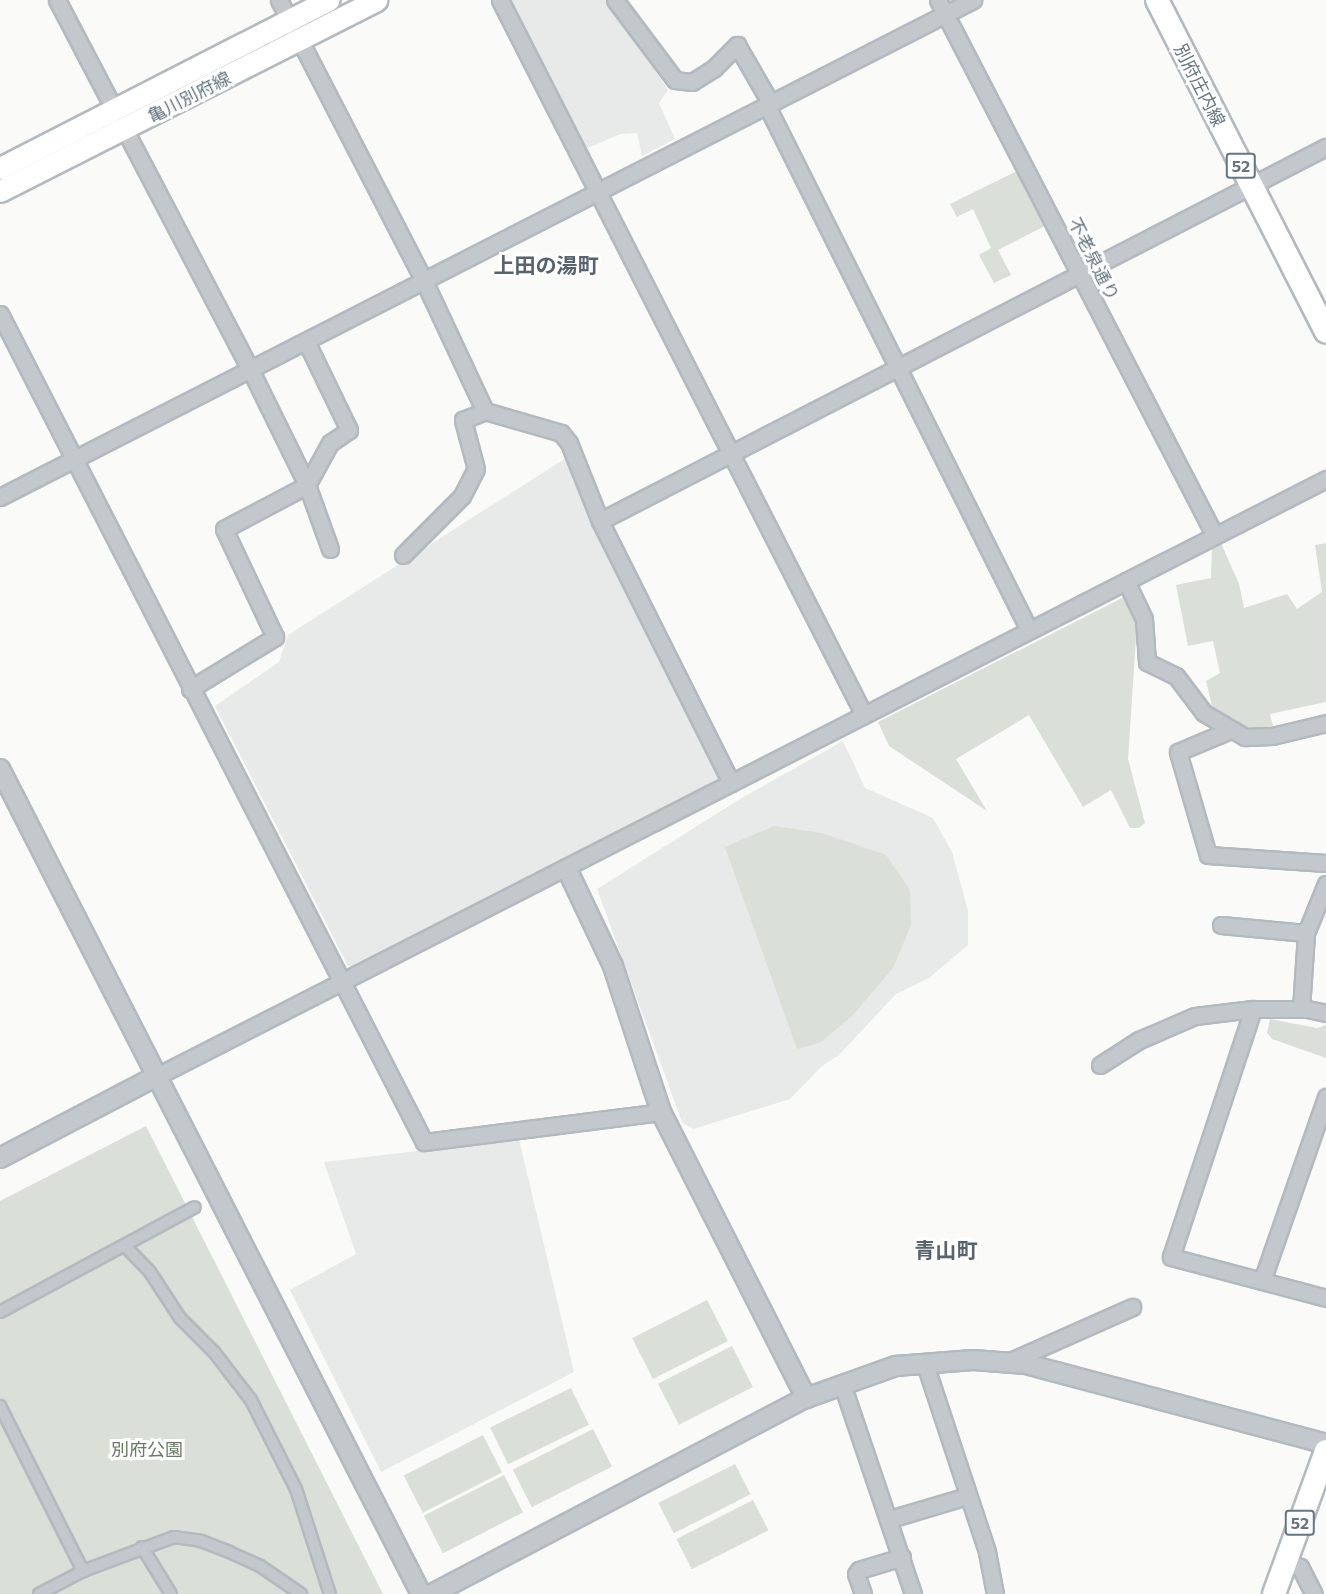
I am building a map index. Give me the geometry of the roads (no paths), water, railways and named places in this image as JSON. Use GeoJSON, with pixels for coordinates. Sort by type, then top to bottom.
{"type":"FeatureCollection","features":[{"type":"Feature","properties":{"kind":"main road","name":"亀川別府線"},"geometry":{"type":"LineString","coordinates":[[0,168],[328,0]]}},
{"type":"Feature","properties":{"kind":"main road","name":"亀川別府線"},"geometry":{"type":"LineString","coordinates":[[0,191],[376,0]]}},
{"type":"Feature","properties":{"kind":"main road","name":"別府庄内線"},"geometry":{"type":"LineString","coordinates":[[1156,0],[1326,331]]}},
{"type":"Feature","properties":{"kind":"main road","name":"52"},"geometry":{"type":"LineString","coordinates":[[1274,1594],[1326,1452]]}},
{"type":"Feature","properties":{"kind":"street"},"geometry":{"type":"LineString","coordinates":[[57,0],[251,371],[307,485],[330,549]]}},
{"type":"Feature","properties":{"kind":"street"},"geometry":{"type":"LineString","coordinates":[[279,0],[424,282],[485,411]]}},
{"type":"Feature","properties":{"kind":"street"},"geometry":{"type":"LineString","coordinates":[[500,0],[864,715]]}},
{"type":"Feature","properties":{"kind":"street"},"geometry":{"type":"LineString","coordinates":[[615,0],[675,80],[693,82],[737,45],[769,105],[1029,630]]}},
{"type":"Feature","properties":{"kind":"street"},"geometry":{"type":"LineString","coordinates":[[0,497],[599,194],[769,105],[941,7],[973,0]]}},
{"type":"Feature","properties":{"kind":"street","name":"不老泉通り"},"geometry":{"type":"LineString","coordinates":[[941,7],[1215,536]]}},
{"type":"Feature","properties":{"kind":"street"},"geometry":{"type":"LineString","coordinates":[[600,521],[1326,147]]}},
{"type":"Feature","properties":{"kind":"street"},"geometry":{"type":"LineString","coordinates":[[0,314],[75,458],[190,689],[344,982],[424,1143],[661,1112]]}},
{"type":"Feature","properties":{"kind":"street"},"geometry":{"type":"LineString","coordinates":[[190,689],[275,637],[224,529],[307,485],[330,443],[349,430],[307,343]]}},
{"type":"Feature","properties":{"kind":"street"},"geometry":{"type":"LineString","coordinates":[[404,555],[462,496],[476,469],[463,420],[485,411],[561,433],[569,443],[600,521],[731,783]]}},
{"type":"Feature","properties":{"kind":"street"},"geometry":{"type":"LineString","coordinates":[[0,1158],[1326,479]]}},
{"type":"Feature","properties":{"kind":"street"},"geometry":{"type":"LineString","coordinates":[[1126,581],[1144,619],[1147,662],[1176,676],[1204,713],[1228,730],[1245,737],[1272,736],[1326,723]]}},
{"type":"Feature","properties":{"kind":"street"},"geometry":{"type":"LineString","coordinates":[[1228,730],[1178,752],[1208,855],[1326,863]]}},
{"type":"Feature","properties":{"kind":"street"},"geometry":{"type":"LineString","coordinates":[[0,769],[421,1594]]}},
{"type":"Feature","properties":{"kind":"street"},"geometry":{"type":"LineString","coordinates":[[567,869],[613,966],[661,1112],[806,1398]]}},
{"type":"Feature","properties":{"kind":"street"},"geometry":{"type":"LineString","coordinates":[[1301,1009],[1306,933],[1326,884]]}},
{"type":"Feature","properties":{"kind":"street"},"geometry":{"type":"LineString","coordinates":[[1221,925],[1306,933]]}},
{"type":"Feature","properties":{"kind":"street"},"geometry":{"type":"LineString","coordinates":[[1253,1009],[1171,1257],[1326,1298]]}},
{"type":"Feature","properties":{"kind":"street"},"geometry":{"type":"LineString","coordinates":[[1100,1065],[1139,1040],[1195,1016],[1253,1009],[1301,1009],[1326,1013]]}},
{"type":"Feature","properties":{"kind":"street"},"geometry":{"type":"LineString","coordinates":[[1262,1281],[1326,1097]]}},
{"type":"Feature","properties":{"kind":"street"},"geometry":{"type":"LineString","coordinates":[[0,1312],[59,1278],[125,1246],[195,1207]]}},
{"type":"Feature","properties":{"kind":"street"},"geometry":{"type":"LineString","coordinates":[[125,1246],[150,1272],[180,1318],[214,1352],[251,1400],[296,1489],[330,1594]]}},
{"type":"Feature","properties":{"kind":"street"},"geometry":{"type":"LineString","coordinates":[[1008,1362],[1132,1307]]}},
{"type":"Feature","properties":{"kind":"street"},"geometry":{"type":"LineString","coordinates":[[432,1594],[806,1398],[896,1366],[1008,1362],[1326,1443]]}},
{"type":"Feature","properties":{"kind":"street"},"geometry":{"type":"LineString","coordinates":[[925,1364],[987,1552],[995,1594]]}},
{"type":"Feature","properties":{"kind":"street"},"geometry":{"type":"LineString","coordinates":[[842,1384],[890,1520],[913,1594]]}},
{"type":"Feature","properties":{"kind":"street"},"geometry":{"type":"LineString","coordinates":[[0,1406],[83,1571]]}},
{"type":"Feature","properties":{"kind":"street"},"geometry":{"type":"LineString","coordinates":[[890,1520],[967,1496]]}},
{"type":"Feature","properties":{"kind":"street"},"geometry":{"type":"LineString","coordinates":[[39,1594],[83,1571],[142,1547],[174,1537],[201,1541],[260,1566],[302,1594]]}},
{"type":"Feature","properties":{"kind":"street"},"geometry":{"type":"LineString","coordinates":[[142,1547],[171,1594]]}},
{"type":"Feature","properties":{"kind":"street"},"geometry":{"type":"LineString","coordinates":[[863,1594],[856,1574],[859,1570],[902,1557]]}},
{"type":"Feature","properties":{"kind":"street"},"geometry":{"type":"LineString","coordinates":[[1286,1562],[1300,1567],[1314,1594]]}},
{"type":"Feature","properties":{"kind":"district","name":"上田の湯町"},"geometry":{"type":"Point","coordinates":[546,265]}},
{"type":"Feature","properties":{"kind":"district","name":"青山町"},"geometry":{"type":"Point","coordinates":[946,1250]}},
{"type":"Feature","properties":{"kind":"park label","name":"別府公園"},"geometry":{"type":"Point","coordinates":[147,1449]}}]}
